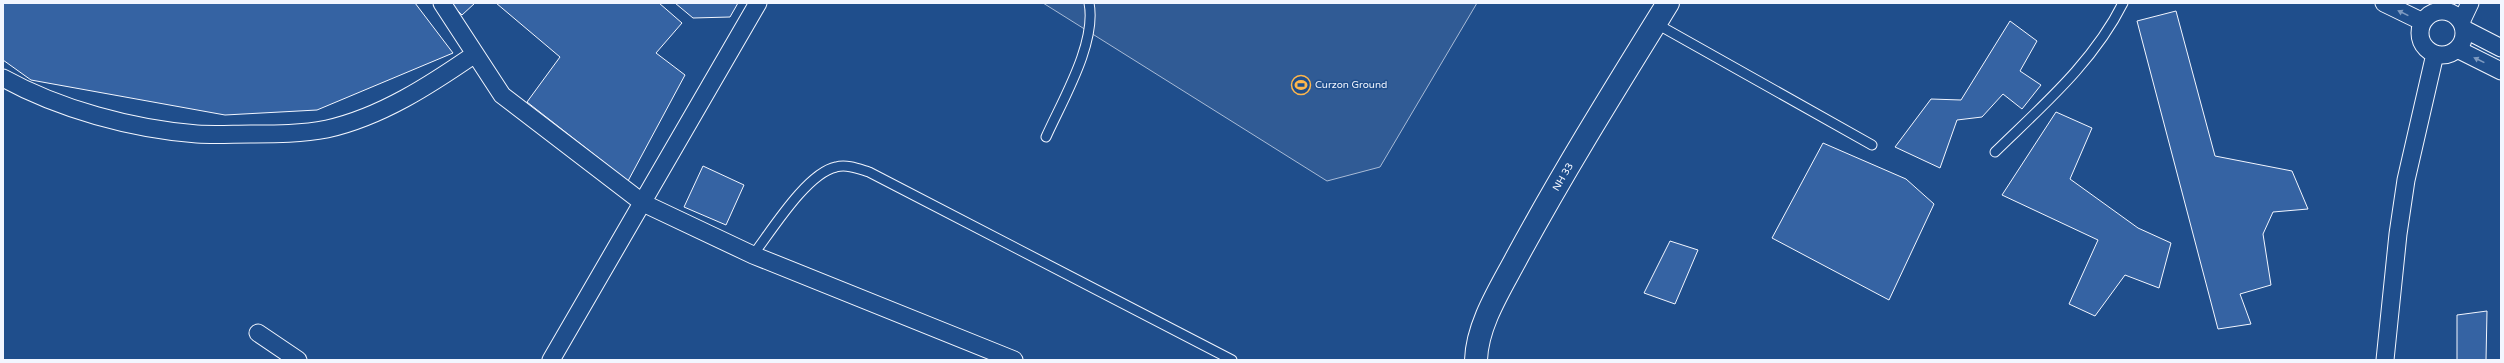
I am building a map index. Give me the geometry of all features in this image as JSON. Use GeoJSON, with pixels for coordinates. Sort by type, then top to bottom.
{"type":"FeatureCollection","features":[{"type":"Feature","properties":{"kind":"main road","name":"NH 33"},"geometry":{"type":"LineString","coordinates":[[1476,360],[1476,350],[1484,325],[1532,230],[1668,3]]}},
{"type":"Feature","properties":{"kind":"street"},"geometry":{"type":"LineString","coordinates":[[442,3],[502,96],[643,203],[754,255],[1014,360]]}},
{"type":"Feature","properties":{"kind":"street"},"geometry":{"type":"LineString","coordinates":[[556,358],[758,3]]}},
{"type":"Feature","properties":{"kind":"street"},"geometry":{"type":"LineString","coordinates":[[2384,3],[2423,22]]}},
{"type":"Feature","properties":{"kind":"street"},"geometry":{"type":"LineString","coordinates":[[2470,3],[2463,25],[2462,44],[2457,50],[2443,55],[2435,54],[2423,44],[2420,29],[2423,22],[2438,7],[2450,12],[2463,25],[2501,48]]}},
{"type":"Feature","properties":{"kind":"street"},"geometry":{"type":"LineString","coordinates":[[2457,50],[2501,71]]}},
{"type":"Feature","properties":{"kind":"street"},"geometry":{"type":"LineString","coordinates":[[3,78],[28,92],[124,122],[197,134],[282,134],[327,129],[368,116],[427,87],[475,54]]}},
{"type":"Feature","properties":{"kind":"street"},"geometry":{"type":"LineString","coordinates":[[2385,360],[2401,211],[2435,54]]}},
{"type":"Feature","properties":{"kind":"street"},"geometry":{"type":"LineString","coordinates":[[258,333],[298,360]]}},
{"type":"Feature","properties":{"kind":"lane"},"geometry":{"type":"LineString","coordinates":[[1046,137],[1083,53],[1090,20],[1089,3]]}},
{"type":"Feature","properties":{"kind":"lane"},"geometry":{"type":"LineString","coordinates":[[1995,152],[2072,78],[2094,51],[2123,3]]}},
{"type":"Feature","properties":{"kind":"lane"},"geometry":{"type":"LineString","coordinates":[[1655,23],[1872,145]]}},
{"type":"Feature","properties":{"kind":"lane"},"geometry":{"type":"LineString","coordinates":[[754,255],[816,175],[838,166],[850,167],[869,172],[1232,360]]}},
{"type":"Feature","properties":{"kind":"shaded area","name":"Curzon Ground"},"geometry":{"type":"Polygon","coordinates":[[[1043,3],[1477,3],[1380,167],[1327,181],[1043,3]]]}},
{"type":"Feature","properties":{"kind":"building"},"geometry":{"type":"Polygon","coordinates":[[[3,3],[415,3],[453,53],[317,110],[225,115],[31,80],[3,60],[3,3]]]}},
{"type":"Feature","properties":{"kind":"building"},"geometry":{"type":"Polygon","coordinates":[[[450,3],[475,3],[462,15],[450,3]]]}},
{"type":"Feature","properties":{"kind":"building"},"geometry":{"type":"Polygon","coordinates":[[[496,3],[659,3],[682,23],[656,53],[685,75],[628,181],[527,102],[560,57],[496,3]]]}},
{"type":"Feature","properties":{"kind":"building"},"geometry":{"type":"Polygon","coordinates":[[[675,3],[738,3],[730,17],[693,18],[675,3]]]}},
{"type":"Feature","properties":{"kind":"building"},"geometry":{"type":"Polygon","coordinates":[[[2176,11],[2215,156],[2292,171],[2308,209],[2273,212],[2263,234],[2271,285],[2240,294],[2251,324],[2218,329],[2137,21],[2176,11]]]}},
{"type":"Feature","properties":{"kind":"building"},"geometry":{"type":"Polygon","coordinates":[[[2010,21],[2037,41],[2020,71],[2041,85],[2022,109],[2003,94],[1982,117],[1957,120],[1940,168],[1895,147],[1931,99],[1961,100],[2010,21]]]}},
{"type":"Feature","properties":{"kind":"building"},"geometry":{"type":"Polygon","coordinates":[[[2056,112],[2092,128],[2070,179],[2138,228],[2171,243],[2159,288],[2125,275],[2095,316],[2069,304],[2098,240],[2002,195],[2056,112]]]}},
{"type":"Feature","properties":{"kind":"building"},"geometry":{"type":"Polygon","coordinates":[[[1823,143],[1906,179],[1934,204],[1889,300],[1772,238],[1823,143]]]}},
{"type":"Feature","properties":{"kind":"building"},"geometry":{"type":"Polygon","coordinates":[[[703,166],[744,185],[726,225],[684,207],[703,166]]]}},
{"type":"Feature","properties":{"kind":"building"},"geometry":{"type":"Polygon","coordinates":[[[1670,241],[1698,250],[1675,304],[1644,293],[1670,241]]]}},
{"type":"Feature","properties":{"kind":"building"},"geometry":{"type":"Polygon","coordinates":[[[2487,311],[2486,360],[2457,360],[2457,315],[2487,311]]]}},
{"type":"Feature","properties":{"kind":"place","name":"Curzon Ground"},"geometry":{"type":"Point","coordinates":[1301,85]}}]}
